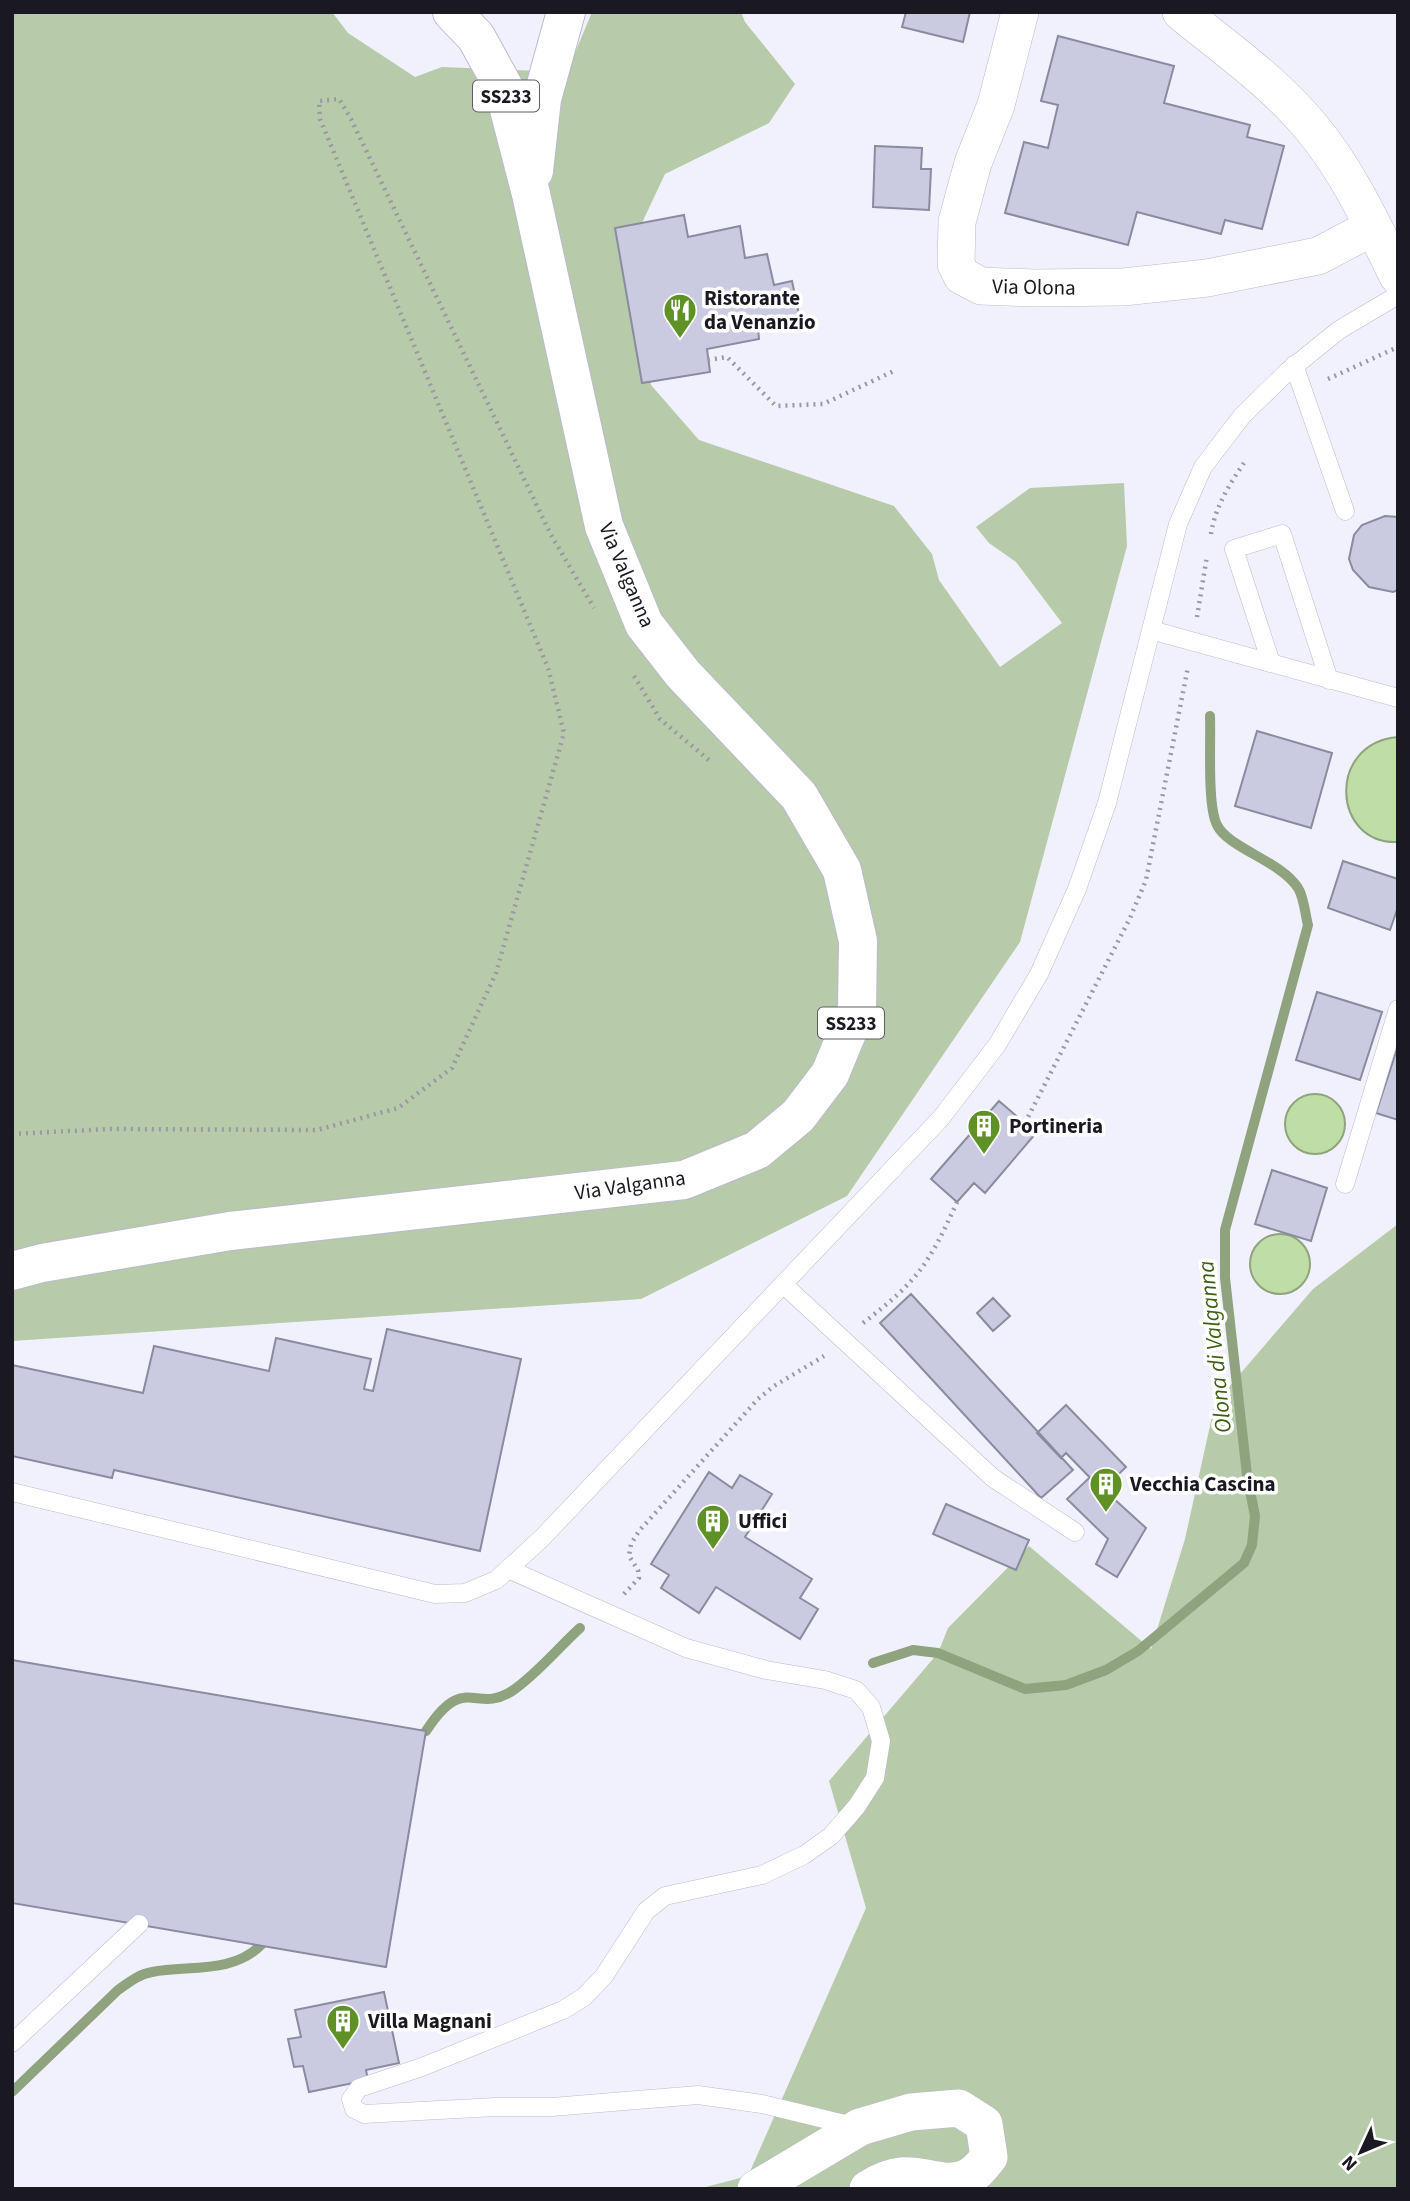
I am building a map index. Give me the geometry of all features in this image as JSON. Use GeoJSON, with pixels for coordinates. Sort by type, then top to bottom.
{"type":"FeatureCollection","features":[{"type":"Feature","properties":{"kind":"main road","name":"SS233"},"geometry":{"type":"LineString","coordinates":[[452,12],[476,37],[503,86],[531,194]]}},
{"type":"Feature","properties":{"kind":"main road","name":"SS233"},"geometry":{"type":"LineString","coordinates":[[531,194],[542,99],[566,12]]}},
{"type":"Feature","properties":{"kind":"main road","name":"Via Valganna"},"geometry":{"type":"LineString","coordinates":[[12,1271],[43,1263],[230,1231],[684,1180],[757,1150],[798,1116],[830,1074],[857,1009],[858,942],[842,870],[799,796],[682,674],[644,624],[604,526],[531,194]]}},
{"type":"Feature","properties":{"kind":"street","name":"Via Olona"},"geometry":{"type":"LineString","coordinates":[[1020,12],[996,105],[973,163],[957,222],[956,264],[962,276],[981,286],[1034,288],[1123,287],[1207,278],[1318,256],[1373,227]]}},
{"type":"Feature","properties":{"kind":"street"},"geometry":{"type":"LineString","coordinates":[[1181,12],[1272,87],[1310,125],[1346,174],[1398,276]]}},
{"type":"Feature","properties":{"kind":"street"},"geometry":{"type":"LineString","coordinates":[[756,2189],[860,2127],[911,2112],[959,2108],[984,2124],[989,2157],[977,2172],[963,2179],[912,2174],[884,2179],[868,2189]]}},
{"type":"Feature","properties":{"kind":"lane"},"geometry":{"type":"LineString","coordinates":[[12,1492],[435,1594],[465,1593],[496,1580],[541,1539],[941,1118],[997,1045],[1039,975],[1077,889],[1107,803],[1178,524],[1203,467],[1242,416],[1294,365],[1339,330],[1398,295]]}},
{"type":"Feature","properties":{"kind":"lane"},"geometry":{"type":"LineString","coordinates":[[1294,365],[1345,511]]}},
{"type":"Feature","properties":{"kind":"lane"},"geometry":{"type":"LineString","coordinates":[[1271,663],[1234,549],[1282,534],[1329,680]]}},
{"type":"Feature","properties":{"kind":"lane"},"geometry":{"type":"LineString","coordinates":[[1151,630],[1398,698]]}},
{"type":"Feature","properties":{"kind":"lane"},"geometry":{"type":"LineString","coordinates":[[1345,1184],[1398,1009]]}},
{"type":"Feature","properties":{"kind":"lane"},"geometry":{"type":"LineString","coordinates":[[784,1285],[993,1478],[1074,1532]]}},
{"type":"Feature","properties":{"kind":"lane"},"geometry":{"type":"LineString","coordinates":[[508,1569],[686,1648],[766,1670],[825,1680],[856,1690],[871,1707],[881,1741],[875,1778],[857,1806],[831,1836],[804,1855],[762,1875],[665,1896],[646,1911],[604,1976],[584,1997],[563,2010],[474,2046],[359,2088],[351,2099],[354,2109],[364,2114],[496,2106],[552,2107],[698,2095],[762,2104],[860,2127]]}},
{"type":"Feature","properties":{"kind":"lane"},"geometry":{"type":"LineString","coordinates":[[12,2043],[139,1924]]}},
{"type":"Feature","properties":{"kind":"path"},"geometry":{"type":"LineString","coordinates":[[12,1134],[110,1129],[317,1130],[398,1108],[452,1068],[496,973],[564,733],[548,667],[320,120],[319,101],[339,99],[351,119],[551,535],[598,616]]}},
{"type":"Feature","properties":{"kind":"path"},"geometry":{"type":"LineString","coordinates":[[1305,393],[1398,347]]}},
{"type":"Feature","properties":{"kind":"path"},"geometry":{"type":"LineString","coordinates":[[708,360],[727,357],[776,406],[823,404],[894,371]]}},
{"type":"Feature","properties":{"kind":"path"},"geometry":{"type":"LineString","coordinates":[[1025,1123],[1130,918],[1146,880],[1213,520],[1229,485],[1250,453]]}},
{"type":"Feature","properties":{"kind":"path"},"geometry":{"type":"LineString","coordinates":[[632,673],[660,719],[713,764]]}},
{"type":"Feature","properties":{"kind":"path"},"geometry":{"type":"LineString","coordinates":[[860,1326],[913,1283],[933,1254],[957,1202]]}},
{"type":"Feature","properties":{"kind":"path"},"geometry":{"type":"LineString","coordinates":[[608,1613],[639,1577],[638,1570],[629,1556],[631,1544],[639,1531],[758,1399],[833,1349]]}},
{"type":"Feature","properties":{"kind":"shaded area"},"geometry":{"type":"Polygon","coordinates":[[[12,12],[332,12],[348,33],[415,77],[442,67],[567,72],[592,12],[741,12],[745,22],[795,84],[769,123],[665,174],[624,261],[651,385],[699,440],[894,506],[932,554],[939,580],[1000,667],[1062,623],[1016,562],[989,543],[976,527],[1030,488],[1124,483],[1127,546],[1020,942],[847,1196],[641,1299],[12,1341],[12,12]]]}},
{"type":"Feature","properties":{"kind":"shaded area"},"geometry":{"type":"Polygon","coordinates":[[[1398,737],[1398,842],[1376,839],[1360,828],[1350,812],[1346,793],[1349,774],[1358,756],[1375,743],[1398,737]]]}},
{"type":"Feature","properties":{"kind":"shaded area"},"geometry":{"type":"Polygon","coordinates":[[[1315,1094],[1336,1103],[1345,1124],[1336,1145],[1315,1154],[1294,1145],[1285,1124],[1294,1103],[1315,1094]]]}},
{"type":"Feature","properties":{"kind":"shaded area"},"geometry":{"type":"Polygon","coordinates":[[[1398,1224],[1398,2189],[698,2189],[748,2176],[866,1908],[829,1781],[938,1653],[948,1628],[1029,1546],[1151,1649],[1185,1539],[1215,1403],[1313,1289],[1398,1224]]]}},
{"type":"Feature","properties":{"kind":"shaded area"},"geometry":{"type":"Polygon","coordinates":[[[1280,1234],[1301,1243],[1310,1264],[1301,1285],[1280,1294],[1259,1285],[1250,1264],[1259,1243],[1280,1234]]]}},
{"type":"Feature","properties":{"kind":"building"},"geometry":{"type":"Polygon","coordinates":[[[906,12],[970,12],[963,42],[902,27],[906,12]]]}},
{"type":"Feature","properties":{"kind":"building"},"geometry":{"type":"Polygon","coordinates":[[[1058,36],[1174,66],[1164,103],[1250,125],[1247,137],[1284,146],[1262,229],[1225,220],[1221,234],[1137,212],[1128,245],[1005,213],[1024,142],[1048,148],[1058,105],[1041,101],[1058,36]]]}},
{"type":"Feature","properties":{"kind":"building"},"geometry":{"type":"Polygon","coordinates":[[[875,146],[922,148],[921,169],[931,169],[929,210],[873,207],[875,146]]]}},
{"type":"Feature","properties":{"kind":"building"},"geometry":{"type":"Polygon","coordinates":[[[684,215],[688,237],[740,226],[745,258],[767,254],[774,285],[792,281],[800,319],[758,328],[759,339],[707,349],[710,372],[642,383],[615,228],[684,215]]]}},
{"type":"Feature","properties":{"kind":"building"},"geometry":{"type":"Polygon","coordinates":[[[1385,516],[1398,517],[1398,590],[1393,592],[1369,587],[1353,570],[1349,559],[1354,535],[1362,525],[1385,516]]]}},
{"type":"Feature","properties":{"kind":"building"},"geometry":{"type":"Polygon","coordinates":[[[1257,731],[1332,753],[1311,828],[1235,806],[1257,731]]]}},
{"type":"Feature","properties":{"kind":"building"},"geometry":{"type":"Polygon","coordinates":[[[1343,861],[1398,879],[1398,907],[1390,930],[1328,908],[1343,861]]]}},
{"type":"Feature","properties":{"kind":"building"},"geometry":{"type":"Polygon","coordinates":[[[1317,992],[1382,1012],[1360,1080],[1296,1060],[1317,992]]]}},
{"type":"Feature","properties":{"kind":"building"},"geometry":{"type":"Polygon","coordinates":[[[1398,1046],[1398,1120],[1376,1113],[1398,1046]]]}},
{"type":"Feature","properties":{"kind":"building","name":"Portineria"},"geometry":{"type":"Polygon","coordinates":[[[999,1101],[1036,1133],[985,1193],[974,1183],[957,1202],[931,1179],[999,1101]]]}},
{"type":"Feature","properties":{"kind":"building"},"geometry":{"type":"Polygon","coordinates":[[[1272,1170],[1327,1188],[1311,1241],[1255,1224],[1272,1170]]]}},
{"type":"Feature","properties":{"kind":"building"},"geometry":{"type":"Polygon","coordinates":[[[911,1294],[1073,1470],[1041,1498],[880,1323],[911,1294]]]}},
{"type":"Feature","properties":{"kind":"building"},"geometry":{"type":"Polygon","coordinates":[[[993,1298],[1010,1316],[993,1331],[977,1313],[993,1298]]]}},
{"type":"Feature","properties":{"kind":"building"},"geometry":{"type":"Polygon","coordinates":[[[387,1329],[521,1359],[480,1551],[114,1470],[112,1478],[12,1456],[12,1365],[143,1393],[154,1346],[269,1371],[276,1338],[371,1359],[364,1389],[373,1391],[387,1329]]]}},
{"type":"Feature","properties":{"kind":"building"},"geometry":{"type":"Polygon","coordinates":[[[1066,1405],[1126,1467],[1102,1490],[1066,1453],[1061,1458],[1037,1433],[1066,1405]]]}},
{"type":"Feature","properties":{"kind":"building","name":"Uffici"},"geometry":{"type":"Polygon","coordinates":[[[709,1472],[732,1488],[740,1475],[772,1494],[745,1537],[812,1579],[800,1598],[818,1609],[800,1639],[716,1587],[699,1613],[661,1588],[669,1575],[651,1564],[709,1472]]]}},
{"type":"Feature","properties":{"kind":"building","name":"Vecchia Cascina"},"geometry":{"type":"Polygon","coordinates":[[[1090,1477],[1146,1528],[1117,1577],[1096,1564],[1108,1539],[1067,1499],[1090,1477]]]}},
{"type":"Feature","properties":{"kind":"building"},"geometry":{"type":"Polygon","coordinates":[[[946,1504],[1029,1540],[1016,1570],[933,1534],[946,1504]]]}},
{"type":"Feature","properties":{"kind":"building"},"geometry":{"type":"Polygon","coordinates":[[[12,1660],[426,1731],[386,1967],[12,1903],[12,1660]]]}},
{"type":"Feature","properties":{"kind":"building","name":"Villa Magnani"},"geometry":{"type":"Polygon","coordinates":[[[384,1992],[399,2063],[366,2070],[368,2080],[309,2092],[303,2066],[294,2067],[288,2039],[301,2037],[295,2010],[384,1992]]]}},
{"type":"Feature","properties":{"kind":"waterway","name":"Olona di Valganna"},"geometry":{"type":"LineString","coordinates":[[873,1663],[913,1650],[938,1653],[1025,1689],[1066,1685],[1106,1670],[1138,1651],[1244,1563],[1252,1545],[1255,1516],[1247,1475],[1225,1278],[1225,1230],[1308,925],[1300,892],[1290,878],[1232,841],[1217,825],[1211,789],[1210,716]]}},
{"type":"Feature","properties":{"kind":"waterway","name":"Olona di Valganna"},"geometry":{"type":"LineString","coordinates":[[426,1731],[439,1713],[461,1698],[499,1697],[521,1685],[580,1628]]}},
{"type":"Feature","properties":{"kind":"waterway","name":"Olona di Valganna"},"geometry":{"type":"LineString","coordinates":[[12,2092],[118,1990],[134,1979],[152,1972],[224,1964],[250,1954],[261,1945]]}},
{"type":"Feature","properties":{"kind":"place","name":"Ristorante da Venanzio"},"geometry":{"type":"Point","coordinates":[680,340]}},
{"type":"Feature","properties":{"kind":"place","name":"Portineria"},"geometry":{"type":"Point","coordinates":[984,1156]}},
{"type":"Feature","properties":{"kind":"place","name":"Vecchia Cascina"},"geometry":{"type":"Point","coordinates":[1106,1514]}},
{"type":"Feature","properties":{"kind":"place","name":"Uffici"},"geometry":{"type":"Point","coordinates":[713,1551]}},
{"type":"Feature","properties":{"kind":"place","name":"Villa Magnani"},"geometry":{"type":"Point","coordinates":[343,2051]}}]}
